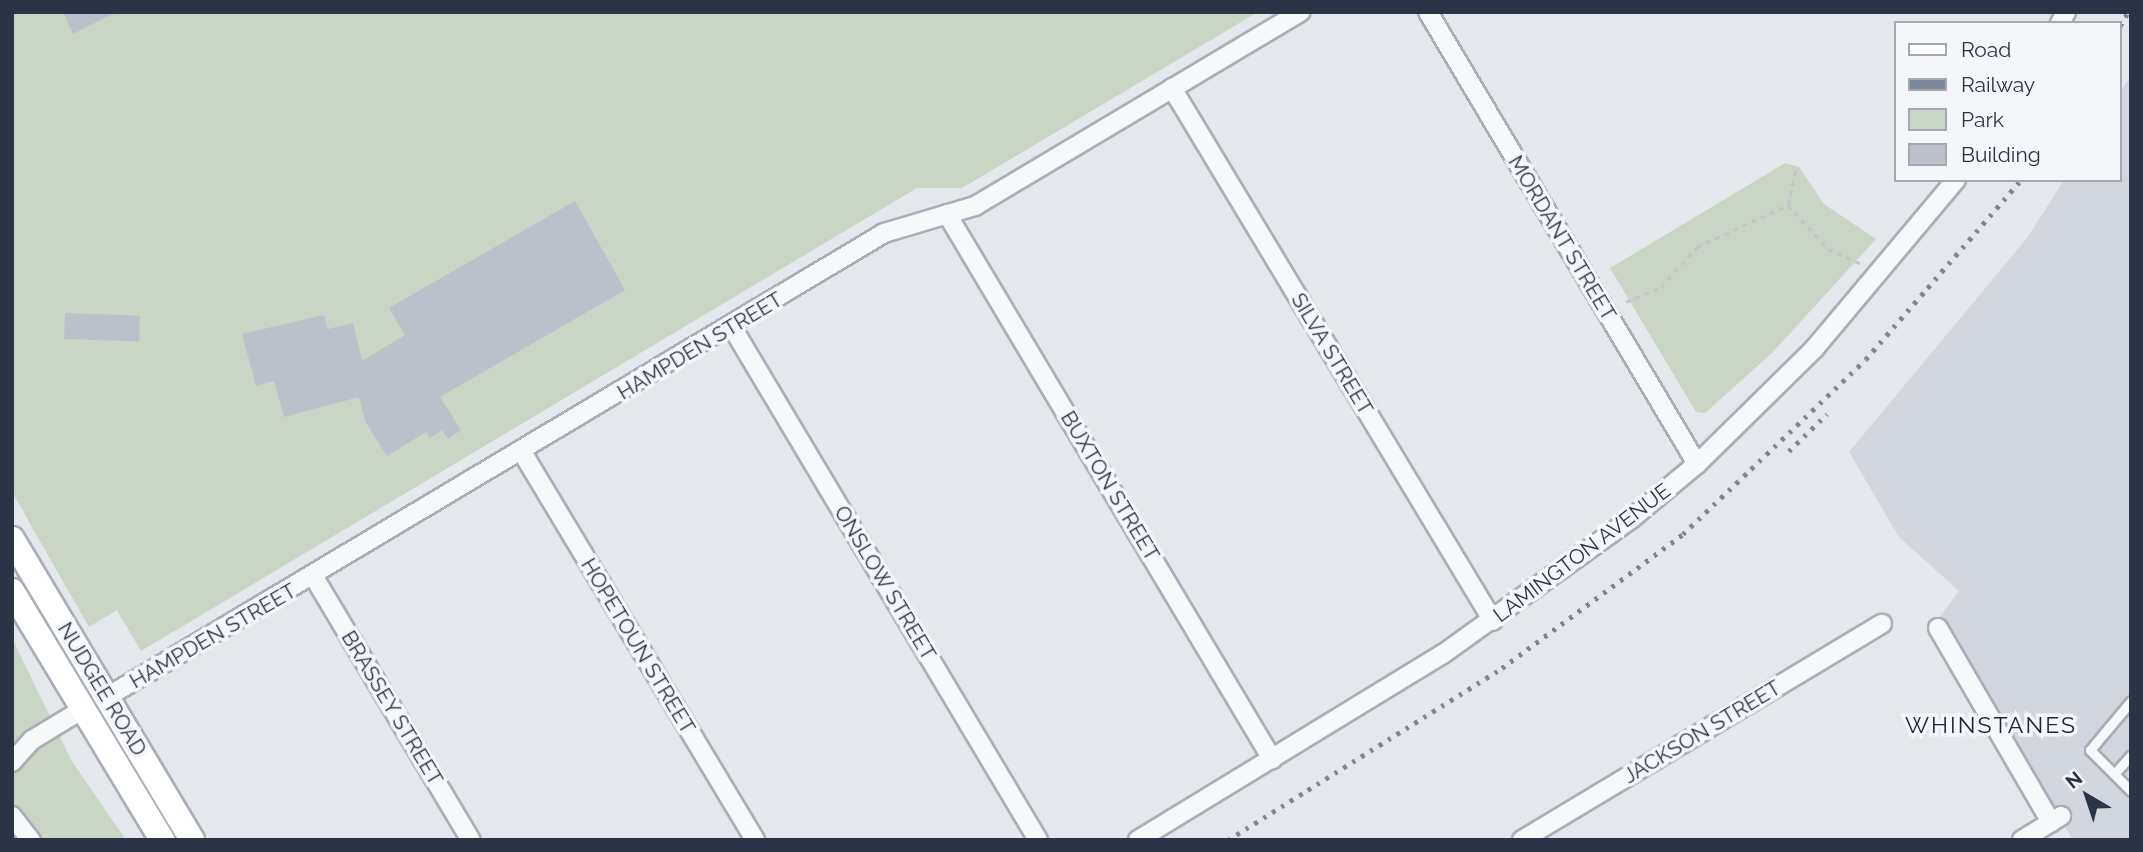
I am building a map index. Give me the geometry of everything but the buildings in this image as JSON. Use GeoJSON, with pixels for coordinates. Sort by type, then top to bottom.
{"type":"FeatureCollection","features":[{"type":"Feature","properties":{"kind":"main road","name":"NUDGEE ROAD"},"geometry":{"type":"LineString","coordinates":[[12,539],[192,840]]}},
{"type":"Feature","properties":{"kind":"main road","name":"NUDGEE ROAD"},"geometry":{"type":"LineString","coordinates":[[12,591],[162,840]]}},
{"type":"Feature","properties":{"kind":"main road"},"geometry":{"type":"LineString","coordinates":[[83,709],[107,697]]}},
{"type":"Feature","properties":{"kind":"street","name":"HAMPDEN STREET"},"geometry":{"type":"LineString","coordinates":[[107,697],[314,577],[884,233],[975,205],[1301,12]]}},
{"type":"Feature","properties":{"kind":"street","name":"MORDANT STREET"},"geometry":{"type":"LineString","coordinates":[[1428,12],[1697,464]]}},
{"type":"Feature","properties":{"kind":"street","name":"SILVA STREET"},"geometry":{"type":"LineString","coordinates":[[1172,88],[1493,621]]}},
{"type":"Feature","properties":{"kind":"street","name":"LAMINGTON AVENUE"},"geometry":{"type":"LineString","coordinates":[[1138,840],[1493,621],[1697,464],[1831,331],[1954,182]]}},
{"type":"Feature","properties":{"kind":"street","name":"BUXTON STREET"},"geometry":{"type":"LineString","coordinates":[[947,214],[1272,759]]}},
{"type":"Feature","properties":{"kind":"street","name":"ONSLOW STREET"},"geometry":{"type":"LineString","coordinates":[[732,327],[1038,840]]}},
{"type":"Feature","properties":{"kind":"street","name":"HOPETOUN STREET"},"geometry":{"type":"LineString","coordinates":[[522,452],[755,840]]}},
{"type":"Feature","properties":{"kind":"street","name":"BRASSEY STREET"},"geometry":{"type":"LineString","coordinates":[[314,577],[471,840]]}},
{"type":"Feature","properties":{"kind":"street","name":"JACKSON STREET"},"geometry":{"type":"LineString","coordinates":[[1522,840],[1882,624]]}},
{"type":"Feature","properties":{"kind":"street"},"geometry":{"type":"LineString","coordinates":[[1938,628],[2056,819],[2022,840]]}},
{"type":"Feature","properties":{"kind":"street"},"geometry":{"type":"LineString","coordinates":[[13,757],[83,709]]}},
{"type":"Feature","properties":{"kind":"street"},"geometry":{"type":"LineString","coordinates":[[12,817],[31,840]]}},
{"type":"Feature","properties":{"kind":"lane"},"geometry":{"type":"LineString","coordinates":[[2131,701],[2090,750],[2131,791]]}},
{"type":"Feature","properties":{"kind":"lane"},"geometry":{"type":"LineString","coordinates":[[2114,774],[2131,755]]}},
{"type":"Feature","properties":{"kind":"path"},"geometry":{"type":"LineString","coordinates":[[1788,205],[1796,168]]}},
{"type":"Feature","properties":{"kind":"path"},"geometry":{"type":"LineString","coordinates":[[1788,205],[1828,249],[1861,264]]}},
{"type":"Feature","properties":{"kind":"path"},"geometry":{"type":"LineString","coordinates":[[1626,302],[1661,287],[1697,247],[1788,205]]}},
{"type":"Feature","properties":{"kind":"shaded area"},"geometry":{"type":"Polygon","coordinates":[[[2131,76],[2131,840],[2073,840],[1939,618],[1959,591],[1899,537],[1849,452],[2027,238],[2063,182],[2122,182],[2122,89],[2131,76]]]}},
{"type":"Feature","properties":{"kind":"green space"},"geometry":{"type":"Polygon","coordinates":[[[12,12],[1258,12],[962,188],[917,188],[141,651],[117,610],[89,627],[12,492],[12,12]]]}},
{"type":"Feature","properties":{"kind":"green space"},"geometry":{"type":"Polygon","coordinates":[[[1785,163],[1799,167],[1824,204],[1876,239],[1773,352],[1705,413],[1696,412],[1610,268],[1785,163]]]}},
{"type":"Feature","properties":{"kind":"green space"},"geometry":{"type":"Polygon","coordinates":[[[12,638],[71,760],[126,840],[12,840],[12,638]]]}},
{"type":"Feature","properties":{"kind":"railway"},"geometry":{"type":"LineString","coordinates":[[2122,22],[2128,12]]}},
{"type":"Feature","properties":{"kind":"railway"},"geometry":{"type":"LineString","coordinates":[[1228,840],[1502,668],[1683,534],[1866,359],[2019,182]]}},
{"type":"Feature","properties":{"kind":"railway"},"geometry":{"type":"LineString","coordinates":[[1789,451],[1827,414]]}},
{"type":"Feature","properties":{"kind":"district","name":"WHINSTANES"},"geometry":{"type":"Point","coordinates":[1991,725]}}]}
